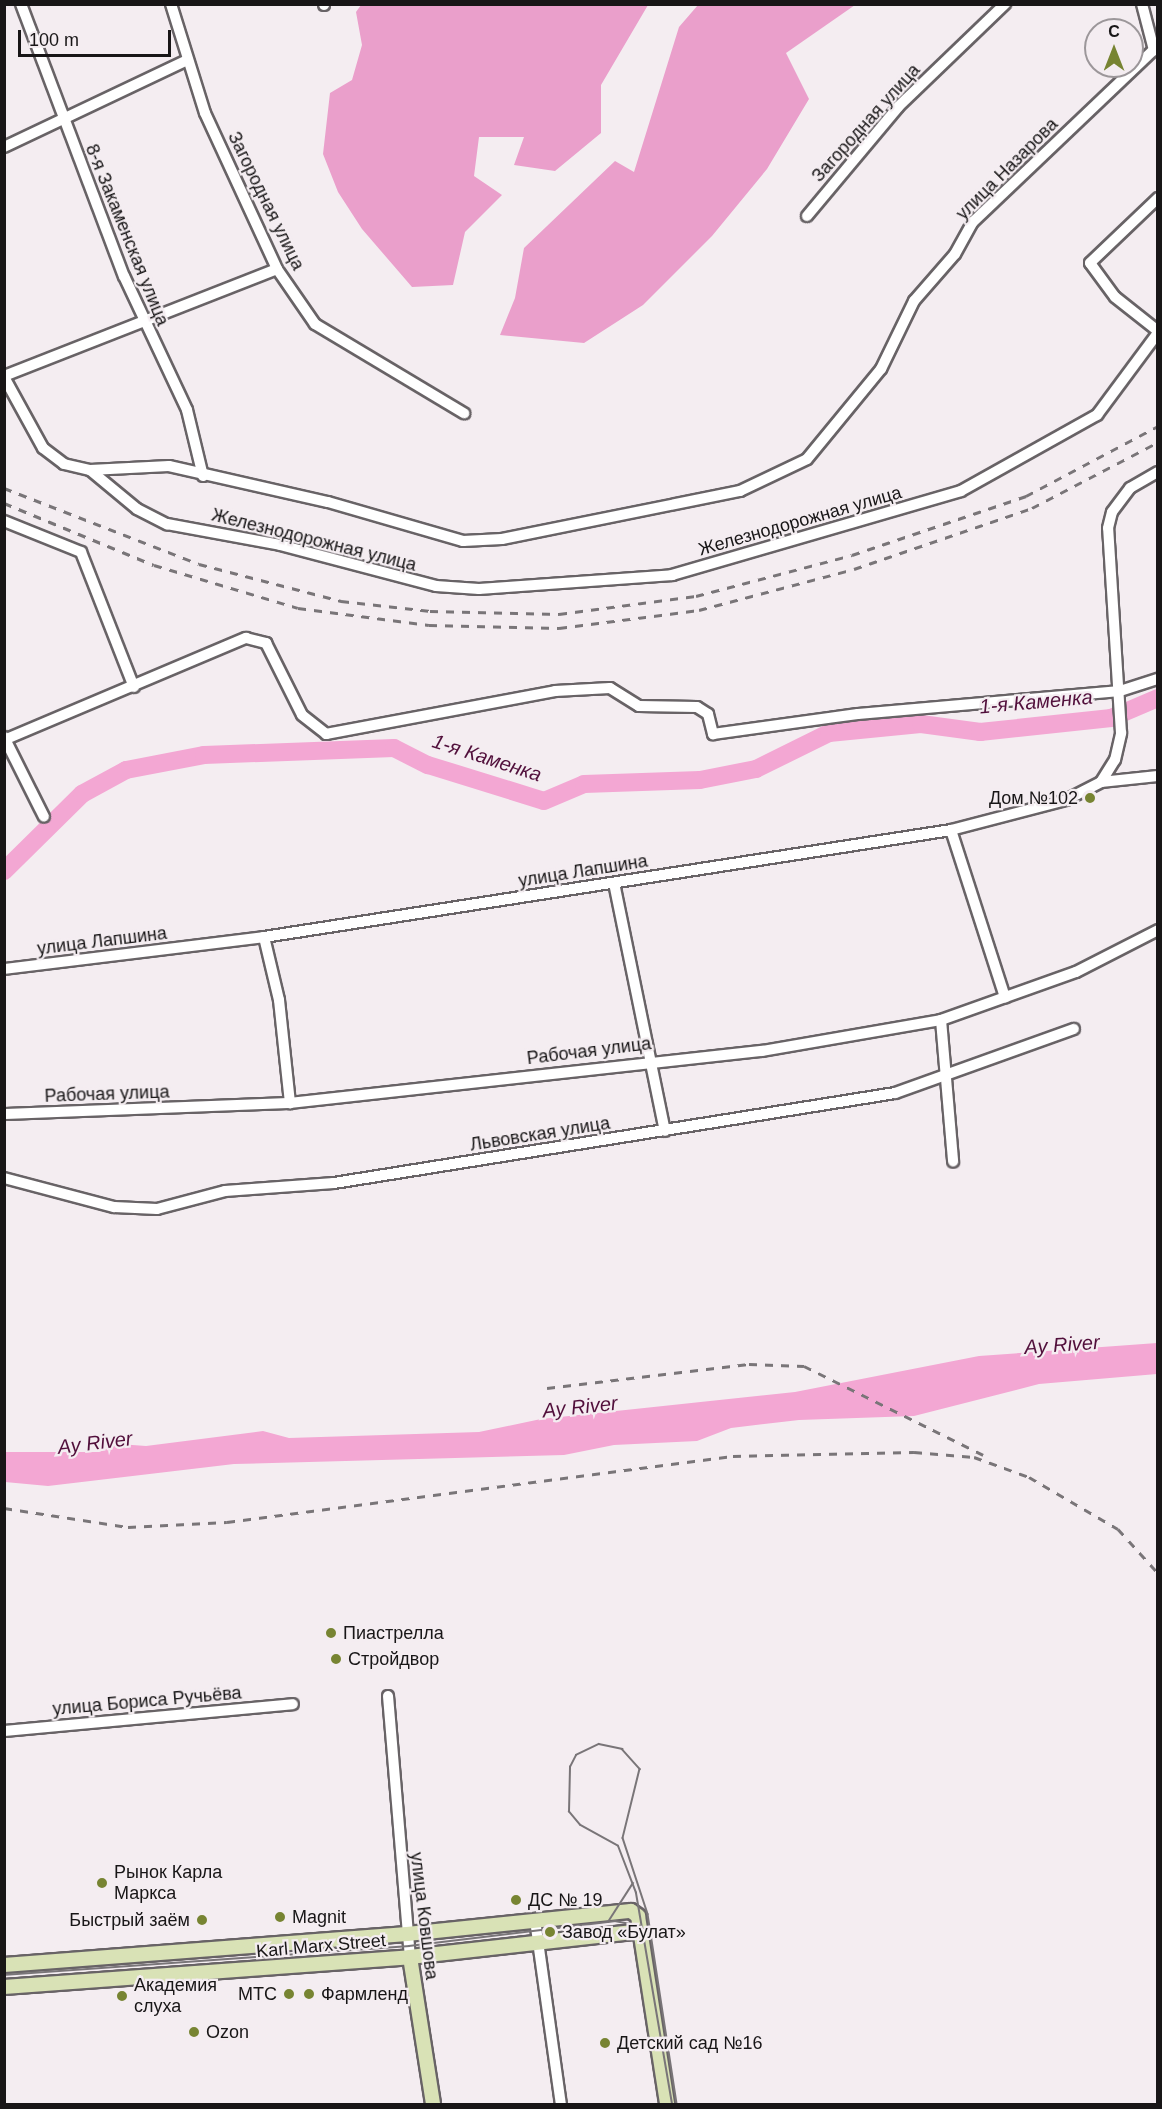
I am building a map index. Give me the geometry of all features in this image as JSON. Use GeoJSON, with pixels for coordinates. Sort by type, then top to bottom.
{"type":"FeatureCollection","features":[{"type":"Feature","properties":{"kind":"main road","name":"Karl Marx Street"},"geometry":{"type":"LineString","coordinates":[[4,1965],[407,1934],[631,1911],[640,1931],[410,1957],[4,1987]]}},
{"type":"Feature","properties":{"kind":"main road"},"geometry":{"type":"LineString","coordinates":[[640,1931],[667,2104]]}},
{"type":"Feature","properties":{"kind":"main road","name":"улица Ковшова"},"geometry":{"type":"LineString","coordinates":[[410,1957],[433,2104]]}},
{"type":"Feature","properties":{"kind":"street","name":"8-я Закаменская улица"},"geometry":{"type":"LineString","coordinates":[[21,4],[62,118],[145,325],[187,410],[202,476]]}},
{"type":"Feature","properties":{"kind":"street","name":"Загородная улица"},"geometry":{"type":"LineString","coordinates":[[171,4],[205,113],[277,269],[315,324],[464,413]]}},
{"type":"Feature","properties":{"kind":"street","name":"Загородная улица"},"geometry":{"type":"LineString","coordinates":[[807,216],[898,107],[1005,4]]}},
{"type":"Feature","properties":{"kind":"street"},"geometry":{"type":"LineString","coordinates":[[1142,4],[1156,48]]}},
{"type":"Feature","properties":{"kind":"street","name":"улица Назарова"},"geometry":{"type":"LineString","coordinates":[[791,471],[807,459],[881,369],[914,301],[955,254],[973,222],[1156,48]]}},
{"type":"Feature","properties":{"kind":"street"},"geometry":{"type":"LineString","coordinates":[[4,147],[187,60]]}},
{"type":"Feature","properties":{"kind":"street"},"geometry":{"type":"LineString","coordinates":[[1158,198],[1090,263],[1115,297],[1158,332]]}},
{"type":"Feature","properties":{"kind":"street"},"geometry":{"type":"LineString","coordinates":[[90,470],[64,464],[43,448],[4,377],[145,325],[277,269]]}},
{"type":"Feature","properties":{"kind":"street","name":"Железнодорожная улица"},"geometry":{"type":"LineString","coordinates":[[90,470],[137,509],[167,524],[280,545],[436,586],[479,589],[672,575],[961,491],[1097,415],[1158,332]]}},
{"type":"Feature","properties":{"kind":"street","name":"Железнодорожная улица"},"geometry":{"type":"LineString","coordinates":[[90,470],[149,465],[482,543],[740,491],[791,471]]}},
{"type":"Feature","properties":{"kind":"street"},"geometry":{"type":"LineString","coordinates":[[1101,782],[1115,760],[1121,733],[1108,528],[1112,512],[1130,488],[1158,472]]}},
{"type":"Feature","properties":{"kind":"street"},"geometry":{"type":"LineString","coordinates":[[4,521],[81,552],[134,687]]}},
{"type":"Feature","properties":{"kind":"street"},"geometry":{"type":"LineString","coordinates":[[44,817],[5,739],[134,687],[246,638],[266,643],[302,715],[326,734],[501,699],[610,688],[639,706],[697,707],[708,714],[712,734],[858,714],[1040,700],[1081,691],[1120,692],[1158,679]]}},
{"type":"Feature","properties":{"kind":"street","name":"улица Лапшина"},"geometry":{"type":"LineString","coordinates":[[4,969],[264,937],[951,830],[1066,800],[1101,782],[1158,776]]}},
{"type":"Feature","properties":{"kind":"street"},"geometry":{"type":"LineString","coordinates":[[951,830],[1005,997]]}},
{"type":"Feature","properties":{"kind":"street"},"geometry":{"type":"LineString","coordinates":[[614,883],[652,1060],[664,1131]]}},
{"type":"Feature","properties":{"kind":"street","name":"Рабочая улица"},"geometry":{"type":"LineString","coordinates":[[4,1114],[290,1103],[652,1060],[762,1050],[941,1020],[1076,972],[1158,930]]}},
{"type":"Feature","properties":{"kind":"street"},"geometry":{"type":"LineString","coordinates":[[264,937],[279,1000],[290,1103]]}},
{"type":"Feature","properties":{"kind":"street"},"geometry":{"type":"LineString","coordinates":[[941,1020],[953,1161]]}},
{"type":"Feature","properties":{"kind":"street","name":"Львовская улица"},"geometry":{"type":"LineString","coordinates":[[4,1178],[114,1207],[157,1209],[225,1191],[334,1183],[895,1093],[945,1074],[994,1061],[1074,1029]]}},
{"type":"Feature","properties":{"kind":"street","name":"улица Ковшова"},"geometry":{"type":"LineString","coordinates":[[388,1696],[410,1957]]}},
{"type":"Feature","properties":{"kind":"street","name":"улица Бориса Ручьёва"},"geometry":{"type":"LineString","coordinates":[[4,1731],[293,1704]]}},
{"type":"Feature","properties":{"kind":"street"},"geometry":{"type":"LineString","coordinates":[[535,1920],[561,2104]]}},
{"type":"Feature","properties":{"kind":"shaded area"},"geometry":{"type":"Polygon","coordinates":[[[361,5],[648,5],[601,85],[601,133],[555,171],[514,165],[524,137],[479,137],[474,176],[502,195],[465,232],[453,285],[412,287],[362,229],[338,192],[323,154],[330,93],[352,80],[362,45],[356,12],[361,5]]]}},
{"type":"Feature","properties":{"kind":"shaded area"},"geometry":{"type":"Polygon","coordinates":[[[698,5],[855,5],[786,53],[809,99],[767,169],[712,236],[643,305],[584,343],[500,335],[515,298],[524,248],[615,161],[634,172],[679,27],[698,5]]]}},
{"type":"Feature","properties":{"kind":"shaded area"},"geometry":{"type":"Polygon","coordinates":[[[1157,1343],[1157,1374],[1039,1384],[914,1416],[799,1420],[731,1428],[697,1441],[614,1445],[564,1455],[234,1464],[48,1486],[5,1482],[5,1452],[99,1452],[119,1444],[146,1446],[263,1431],[289,1438],[479,1432],[541,1419],[795,1392],[979,1356],[1157,1343]]]}},
{"type":"Feature","properties":{"kind":"waterway","name":"1-я Каменка"},"geometry":{"type":"LineString","coordinates":[[4,871],[82,794],[126,770],[204,755],[394,748],[428,765],[544,801],[584,784],[700,780],[756,769],[829,733],[921,724],[980,732],[1111,718],[1158,698]]}},
{"type":"Feature","properties":{"kind":"tram line"},"geometry":{"type":"LineString","coordinates":[[672,2104],[636,1893],[618,1846],[580,1825],[569,1812],[570,1767],[576,1755],[599,1744],[622,1749],[640,1769],[623,1838],[648,1914],[677,2104]]}},
{"type":"Feature","properties":{"kind":"tram line"},"geometry":{"type":"LineString","coordinates":[[608,1922],[633,1883]]}},
{"type":"Feature","properties":{"kind":"tram line"},"geometry":{"type":"LineString","coordinates":[[4,1975],[409,1946],[615,1921],[641,1926],[648,1935]]}},
{"type":"Feature","properties":{"kind":"railway"},"geometry":{"type":"LineString","coordinates":[[4,488],[199,564],[341,601],[430,611],[559,614],[696,596],[852,555],[1026,496],[1158,426]]}},
{"type":"Feature","properties":{"kind":"railway"},"geometry":{"type":"LineString","coordinates":[[4,503],[154,565],[298,608],[429,625],[559,628],[699,610],[854,569],[1032,508],[1158,442]]}},
{"type":"Feature","properties":{"kind":"railway"},"geometry":{"type":"LineString","coordinates":[[547,1388],[749,1364],[804,1366],[983,1455]]}},
{"type":"Feature","properties":{"kind":"railway"},"geometry":{"type":"LineString","coordinates":[[4,1508],[128,1527],[227,1522],[733,1456],[914,1452],[974,1457],[1029,1477],[1118,1529],[1158,1573]]}},
{"type":"Feature","properties":{"kind":"place","name":"Дом №102"},"geometry":{"type":"Point","coordinates":[1090,798]}},
{"type":"Feature","properties":{"kind":"place","name":"Пиастрелла"},"geometry":{"type":"Point","coordinates":[331,1633]}},
{"type":"Feature","properties":{"kind":"place","name":"Стройдвор"},"geometry":{"type":"Point","coordinates":[336,1659]}},
{"type":"Feature","properties":{"kind":"place","name":"Рынок Карла Маркса"},"geometry":{"type":"Point","coordinates":[102,1883]}},
{"type":"Feature","properties":{"kind":"place","name":"ДС № 19"},"geometry":{"type":"Point","coordinates":[516,1900]}},
{"type":"Feature","properties":{"kind":"place","name":"Magnit"},"geometry":{"type":"Point","coordinates":[280,1917]}},
{"type":"Feature","properties":{"kind":"place","name":"Быстрый заём"},"geometry":{"type":"Point","coordinates":[202,1920]}},
{"type":"Feature","properties":{"kind":"place","name":"Завод «Булат»"},"geometry":{"type":"Point","coordinates":[550,1932]}},
{"type":"Feature","properties":{"kind":"place","name":"МТС"},"geometry":{"type":"Point","coordinates":[289,1994]}},
{"type":"Feature","properties":{"kind":"place","name":"Фармленд"},"geometry":{"type":"Point","coordinates":[309,1994]}},
{"type":"Feature","properties":{"kind":"place","name":"Академия слуха"},"geometry":{"type":"Point","coordinates":[122,1996]}},
{"type":"Feature","properties":{"kind":"place","name":"Ozon"},"geometry":{"type":"Point","coordinates":[194,2032]}},
{"type":"Feature","properties":{"kind":"place","name":"Детский сад №16"},"geometry":{"type":"Point","coordinates":[605,2043]}},
{"type":"Feature","properties":{"kind":"water label","name":"Ay River"},"geometry":{"type":"Point","coordinates":[1062,1345]}},
{"type":"Feature","properties":{"kind":"water label","name":"Ay River"},"geometry":{"type":"Point","coordinates":[580,1407]}},
{"type":"Feature","properties":{"kind":"water label","name":"Ay River"},"geometry":{"type":"Point","coordinates":[95,1443]}}]}
